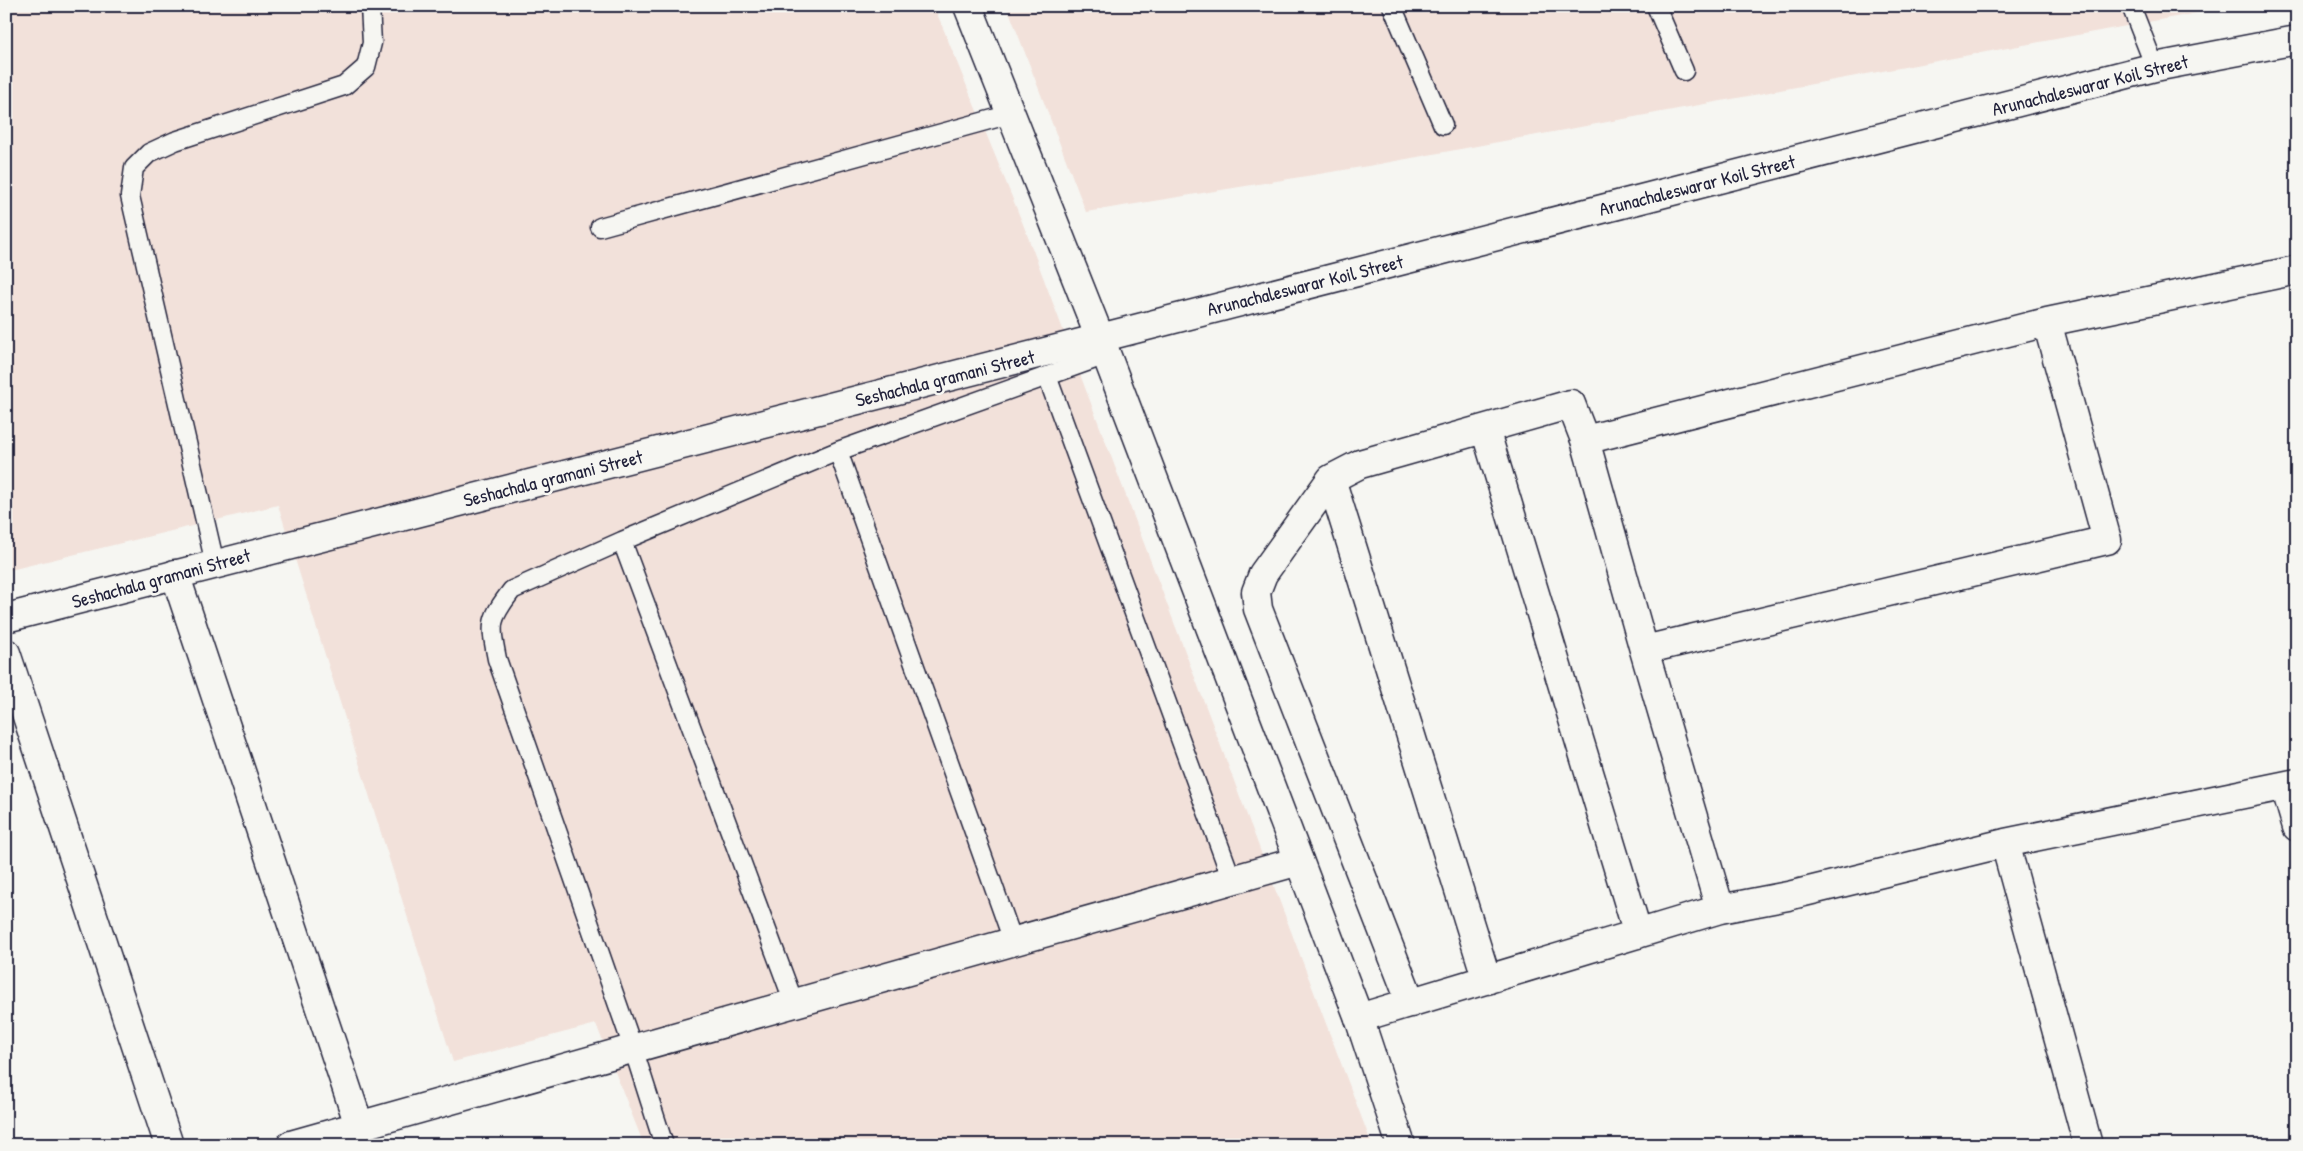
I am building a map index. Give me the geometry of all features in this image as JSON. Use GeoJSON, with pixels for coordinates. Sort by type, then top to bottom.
{"type":"FeatureCollection","features":[{"type":"Feature","properties":{"kind":"street"},"geometry":{"type":"LineString","coordinates":[[968,6],[1103,346],[1359,1018],[1401,1145]]}},
{"type":"Feature","properties":{"kind":"street","name":"Arunachaleswarar Koil Street"},"geometry":{"type":"LineString","coordinates":[[1103,346],[2154,67],[2297,40]]}},
{"type":"Feature","properties":{"kind":"street"},"geometry":{"type":"LineString","coordinates":[[1585,440],[2047,322],[2297,270]]}},
{"type":"Feature","properties":{"kind":"street"},"geometry":{"type":"LineString","coordinates":[[1644,650],[2107,540],[2047,322]]}},
{"type":"Feature","properties":{"kind":"street","name":"Seshachala gramani Street"},"geometry":{"type":"LineString","coordinates":[[6,618],[215,564],[1103,346]]}},
{"type":"Feature","properties":{"kind":"street"},"geometry":{"type":"LineString","coordinates":[[1411,1003],[1258,609],[1256,592],[1263,574],[1331,480],[1360,464],[1571,404],[1585,440],[1720,909]]}},
{"type":"Feature","properties":{"kind":"street"},"geometry":{"type":"LineString","coordinates":[[1485,429],[1638,934]]}},
{"type":"Feature","properties":{"kind":"street"},"geometry":{"type":"LineString","coordinates":[[1331,480],[1487,980]]}},
{"type":"Feature","properties":{"kind":"street"},"geometry":{"type":"LineString","coordinates":[[175,574],[359,1125]]}},
{"type":"Feature","properties":{"kind":"street"},"geometry":{"type":"LineString","coordinates":[[6,653],[169,1145]]}},
{"type":"Feature","properties":{"kind":"street"},"geometry":{"type":"LineString","coordinates":[[1359,1018],[1720,909],[1788,896],[2005,843],[2291,784],[2297,827]]}},
{"type":"Feature","properties":{"kind":"street"},"geometry":{"type":"LineString","coordinates":[[2005,843],[2088,1145]]}},
{"type":"Feature","properties":{"kind":"street"},"geometry":{"type":"LineString","coordinates":[[291,1145],[1299,861]]}},
{"type":"Feature","properties":{"kind":"lane"},"geometry":{"type":"LineString","coordinates":[[215,564],[130,196],[134,168],[149,153],[175,141],[344,86],[366,67],[372,43],[370,6]]}},
{"type":"Feature","properties":{"kind":"lane"},"geometry":{"type":"LineString","coordinates":[[1392,6],[1443,125]]}},
{"type":"Feature","properties":{"kind":"lane"},"geometry":{"type":"LineString","coordinates":[[1656,6],[1684,71]]}},
{"type":"Feature","properties":{"kind":"lane"},"geometry":{"type":"LineString","coordinates":[[2131,6],[2154,67]]}},
{"type":"Feature","properties":{"kind":"lane"},"geometry":{"type":"LineString","coordinates":[[600,228],[1012,114]]}},
{"type":"Feature","properties":{"kind":"lane"},"geometry":{"type":"LineString","coordinates":[[664,1145],[633,1048],[497,659],[491,626],[500,605],[512,590],[622,541],[838,451],[1047,376],[1103,346]]}},
{"type":"Feature","properties":{"kind":"lane"},"geometry":{"type":"LineString","coordinates":[[1047,376],[1232,880]]}},
{"type":"Feature","properties":{"kind":"lane"},"geometry":{"type":"LineString","coordinates":[[838,451],[1013,941]]}},
{"type":"Feature","properties":{"kind":"lane"},"geometry":{"type":"LineString","coordinates":[[622,541],[794,1003]]}},
{"type":"Feature","properties":{"kind":"shaded area"},"geometry":{"type":"Polygon","coordinates":[[[6,6],[934,6],[1023,224],[1372,1145],[644,1145],[596,1024],[453,1062],[278,505],[6,571],[6,6]]]}},
{"type":"Feature","properties":{"kind":"shaded area"},"geometry":{"type":"Polygon","coordinates":[[[1007,6],[2235,6],[1374,165],[1086,212],[1007,6]]]}}]}
